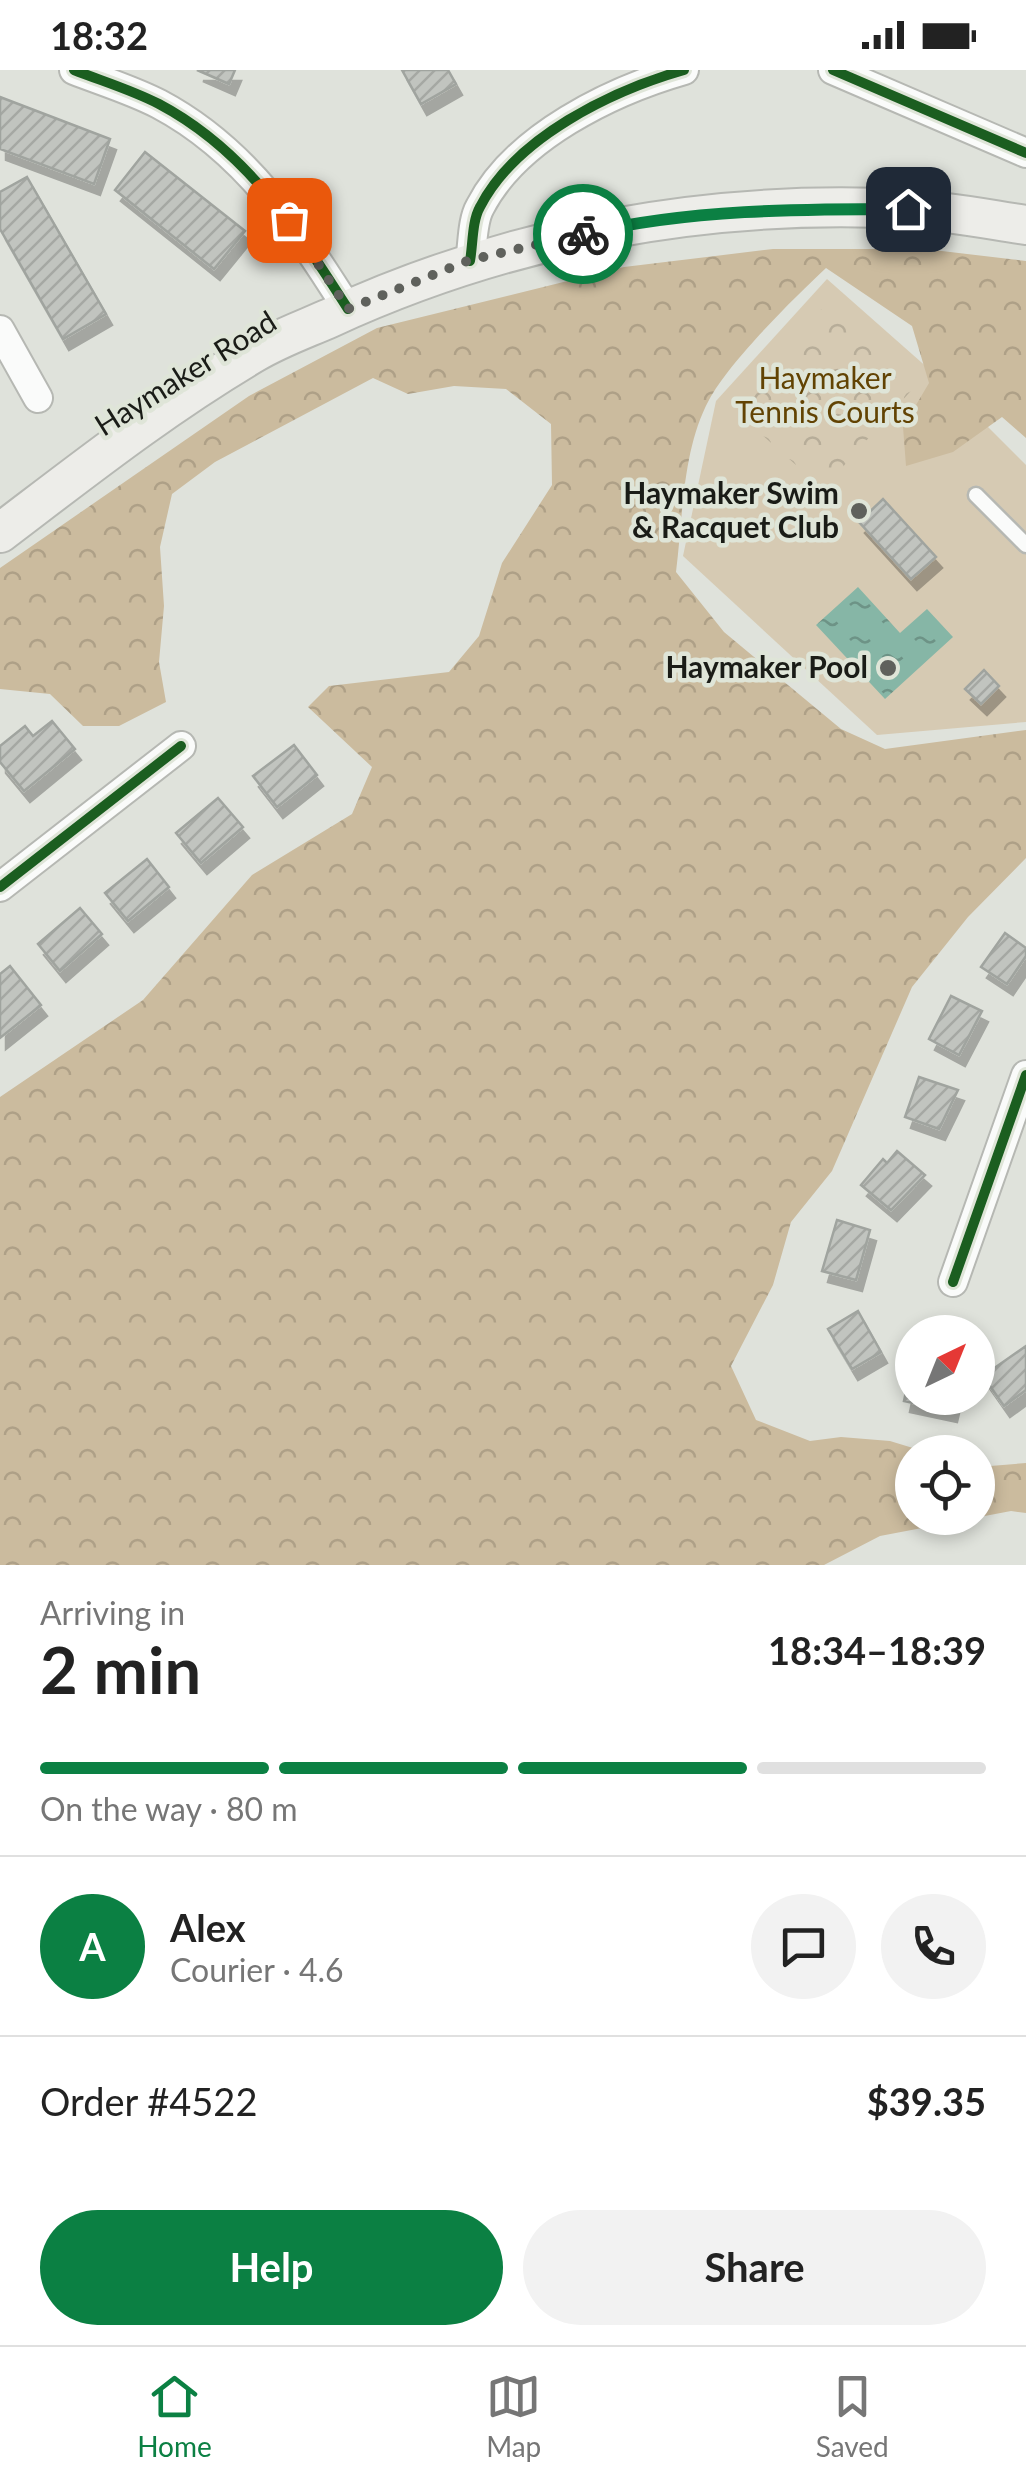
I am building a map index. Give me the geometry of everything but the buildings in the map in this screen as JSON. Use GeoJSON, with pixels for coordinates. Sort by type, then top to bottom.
{"type":"FeatureCollection","features":[{"type":"Feature","properties":{"kind":"main road","name":"Haymaker Road"},"geometry":{"type":"LineString","coordinates":[[0,533],[144,424],[256,352],[348,309],[470,260],[638,221],[777,208],[908,209],[1026,225]]}},
{"type":"Feature","properties":{"kind":"street"},"geometry":{"type":"LineString","coordinates":[[74,70],[158,104],[216,141],[274,198],[348,309]]}},
{"type":"Feature","properties":{"kind":"street"},"geometry":{"type":"LineString","coordinates":[[470,260],[478,210],[498,180],[544,133],[684,70]]}},
{"type":"Feature","properties":{"kind":"street"},"geometry":{"type":"LineString","coordinates":[[834,70],[1026,152]]}},
{"type":"Feature","properties":{"kind":"street"},"geometry":{"type":"LineString","coordinates":[[0,330],[38,398]]}},
{"type":"Feature","properties":{"kind":"street"},"geometry":{"type":"LineString","coordinates":[[0,887],[181,746]]}},
{"type":"Feature","properties":{"kind":"street"},"geometry":{"type":"LineString","coordinates":[[953,1282],[1026,1075]]}},
{"type":"Feature","properties":{"kind":"lane"},"geometry":{"type":"LineString","coordinates":[[976,494],[1026,545]]}},
{"type":"Feature","properties":{"kind":"green space"},"geometry":{"type":"Polygon","coordinates":[[[773,249],[925,249],[1026,261],[1026,438],[1002,417],[953,452],[906,466],[903,427],[929,383],[912,326],[826,268],[747,349],[709,400],[693,440],[682,507],[676,572],[724,632],[841,729],[885,749],[1026,730],[1026,858],[968,917],[912,987],[832,1171],[791,1222],[773,1285],[731,1366],[756,1420],[810,1441],[841,1437],[895,1443],[895,1533],[880,1536],[824,1565],[0,1565],[0,1097],[143,1000],[252,875],[352,814],[372,767],[308,707],[329,686],[449,672],[479,636],[502,563],[552,485],[551,424],[506,389],[454,386],[408,394],[373,378],[215,462],[172,494],[160,547],[164,606],[159,662],[166,702],[119,726],[83,726],[50,694],[0,689],[0,568],[249,396],[377,328],[624,267],[773,249]]]}},
{"type":"Feature","properties":{"kind":"green space","name":"Haymaker Swim & Racquet Club"},"geometry":{"type":"Polygon","coordinates":[[[827,279],[938,377],[1026,465],[1026,722],[877,735],[683,556],[716,401],[827,279]]]}},
{"type":"Feature","properties":{"kind":"green space","name":"Haymaker Tennis Courts"},"geometry":{"type":"Polygon","coordinates":[[[827,303],[917,384],[823,489],[732,408],[827,303]]]}},
{"type":"Feature","properties":{"kind":"green space"},"geometry":{"type":"Polygon","coordinates":[[[1026,1463],[1026,1513],[995,1514],[995,1466],[1026,1463]]]}},
{"type":"Feature","properties":{"kind":"water","name":"Haymaker Pool"},"geometry":{"type":"Polygon","coordinates":[[[858,587],[900,633],[927,609],[953,637],[885,699],[816,625],[858,587]]]}},
{"type":"Feature","properties":{"kind":"cycle path"},"geometry":{"type":"LineString","coordinates":[[74,70],[159,104],[218,144],[289,221],[348,309]]}},
{"type":"Feature","properties":{"kind":"cycle path"},"geometry":{"type":"LineString","coordinates":[[470,261],[477,213],[496,182],[517,159],[541,138],[597,104],[684,70]]}},
{"type":"Feature","properties":{"kind":"cycle path"},"geometry":{"type":"LineString","coordinates":[[833,70],[1026,153]]}},
{"type":"Feature","properties":{"kind":"cycle path"},"geometry":{"type":"LineString","coordinates":[[0,887],[181,746]]}},
{"type":"Feature","properties":{"kind":"cycle path"},"geometry":{"type":"LineString","coordinates":[[953,1282],[1026,1075]]}},
{"type":"Feature","properties":{"kind":"way so far"},"geometry":{"type":"LineString","coordinates":[[289,220],[348,309],[470,260],[583,234]]}},
{"type":"Feature","properties":{"kind":"place","name":"Haymaker Swim & Racquet Club"},"geometry":{"type":"Point","coordinates":[859,511]}},
{"type":"Feature","properties":{"kind":"place","name":"Haymaker Pool"},"geometry":{"type":"Point","coordinates":[888,668]}},
{"type":"Feature","properties":{"kind":"route"},"geometry":{"type":"LineString","coordinates":[[583,234],[638,221],[777,208],[908,209]]}}]}
